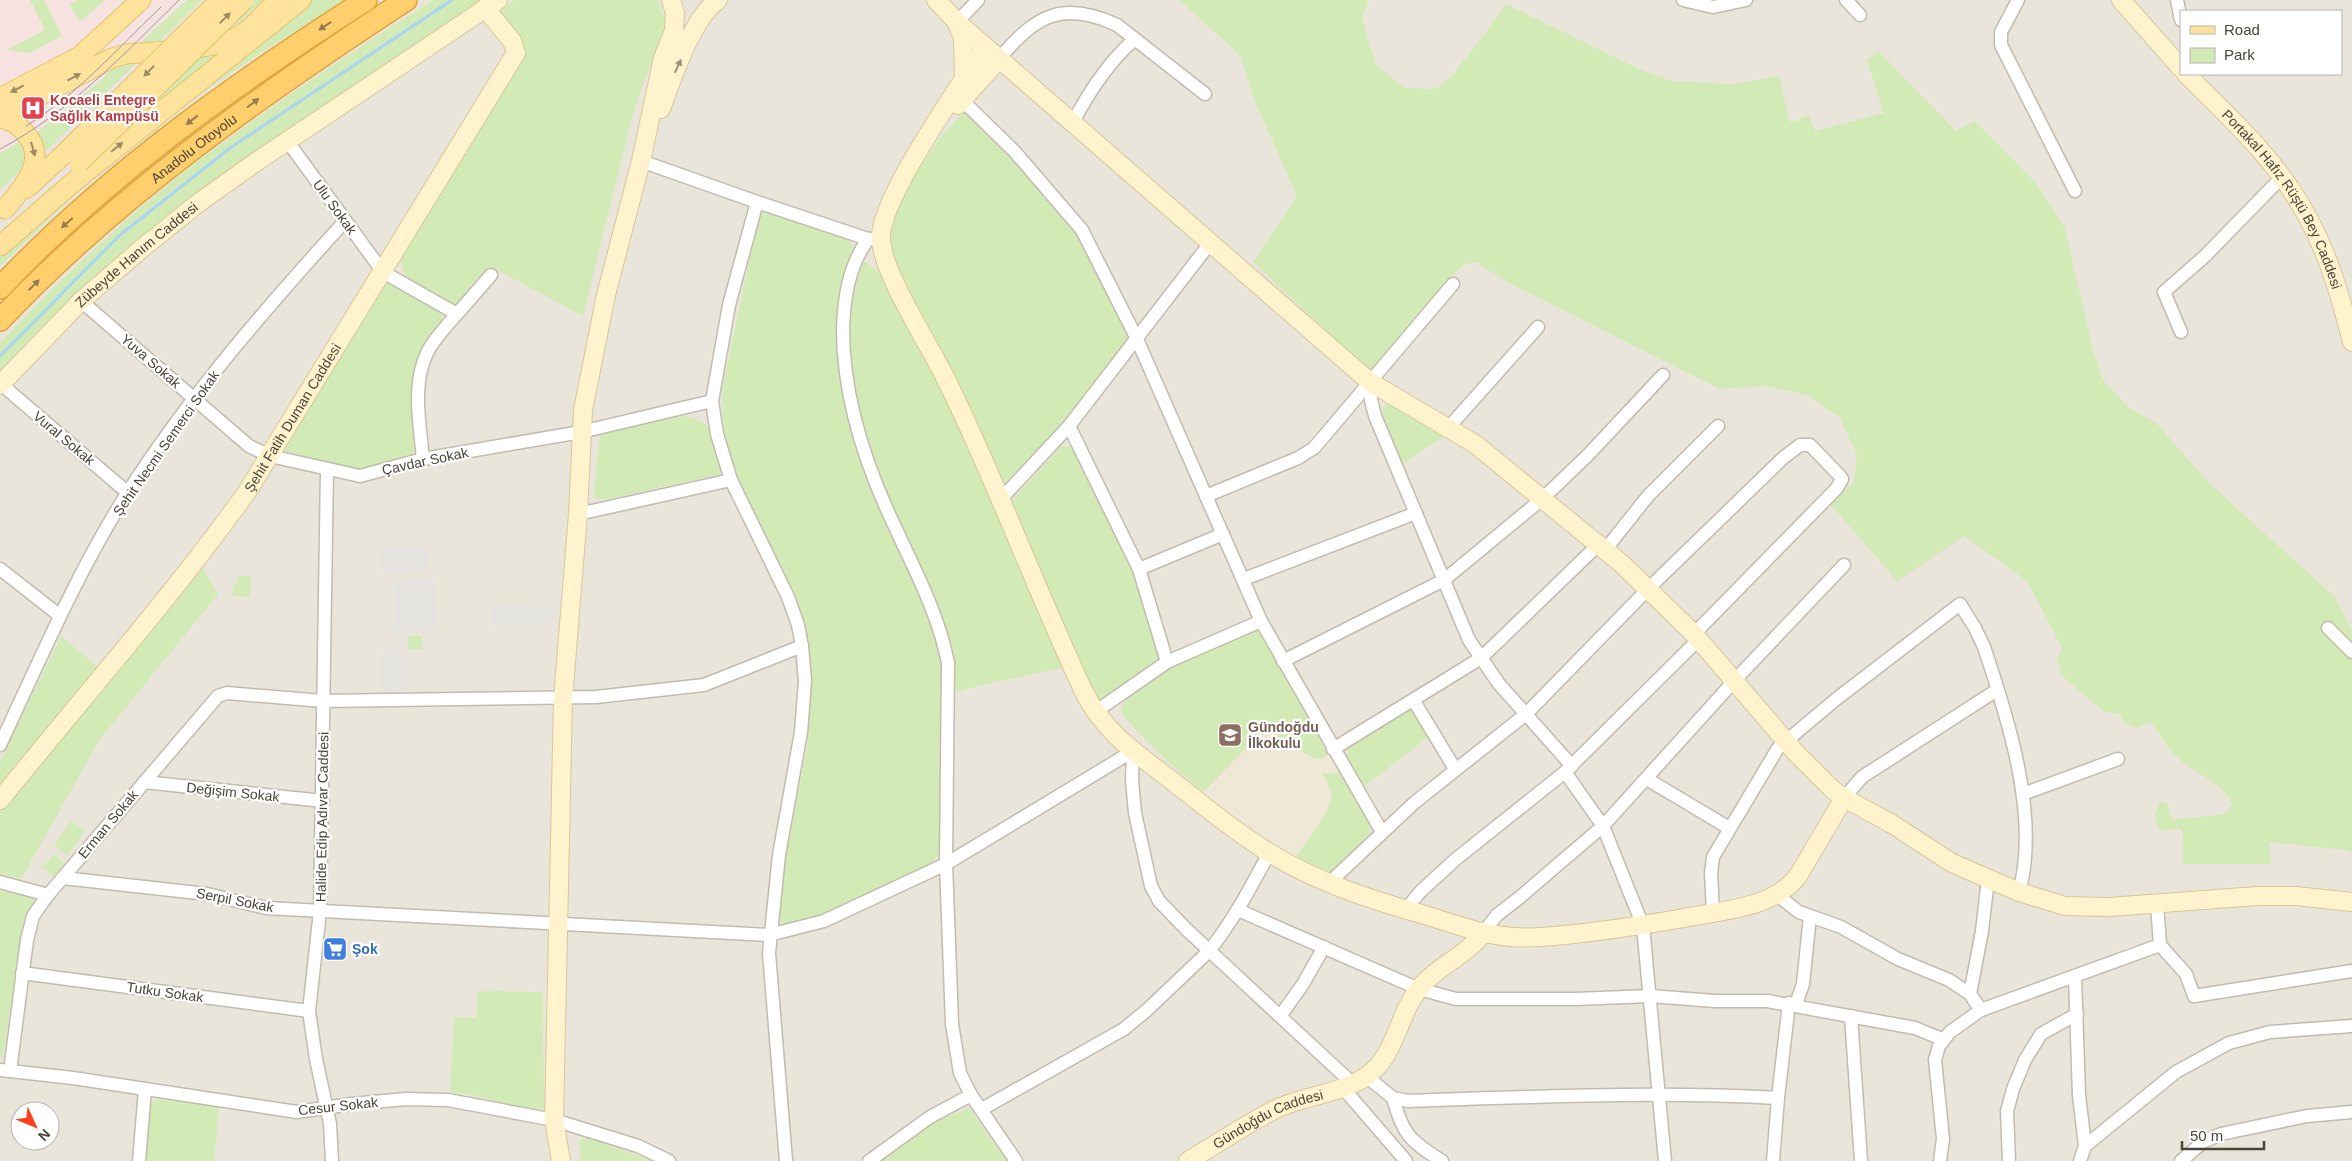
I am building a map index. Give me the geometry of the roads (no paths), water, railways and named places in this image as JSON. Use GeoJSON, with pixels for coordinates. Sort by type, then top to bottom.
{"type":"FeatureCollection","features":[{"type":"Feature","properties":{"kind":"highway","name":"Anadolu Otoyolu"},"geometry":{"type":"LineString","coordinates":[[0,288],[54,235],[133,166],[256,73],[366,0]]}},
{"type":"Feature","properties":{"kind":"highway","name":"Anadolu Otoyolu"},"geometry":{"type":"LineString","coordinates":[[0,320],[70,249],[152,180],[261,97],[406,0]]}},
{"type":"Feature","properties":{"kind":"main road"},"geometry":{"type":"LineString","coordinates":[[0,98],[80,56],[141,0]]}},
{"type":"Feature","properties":{"kind":"main road"},"geometry":{"type":"LineString","coordinates":[[0,237],[220,0]]}},
{"type":"Feature","properties":{"kind":"main road"},"geometry":{"type":"LineString","coordinates":[[2,212],[71,159],[244,0]]}},
{"type":"Feature","properties":{"kind":"main road"},"geometry":{"type":"LineString","coordinates":[[0,117],[112,58],[126,54],[215,44],[230,40],[257,21],[277,0]]}},
{"type":"Feature","properties":{"kind":"main road"},"geometry":{"type":"LineString","coordinates":[[0,246],[71,184],[301,0]]}},
{"type":"Feature","properties":{"kind":"main road"},"geometry":{"type":"LineString","coordinates":[[0,117],[19,126],[29,137],[34,147],[35,158],[31,173],[24,186],[2,212]]}},
{"type":"Feature","properties":{"kind":"street"},"geometry":{"type":"LineString","coordinates":[[561,1161],[554,1120],[564,699],[578,514],[583,410],[606,295],[641,161],[663,58],[674,31],[675,13],[671,0]]}},
{"type":"Feature","properties":{"kind":"street"},"geometry":{"type":"LineString","coordinates":[[641,161],[675,72],[699,22],[718,0]]}},
{"type":"Feature","properties":{"kind":"street"},"geometry":{"type":"LineString","coordinates":[[936,0],[957,22],[999,59],[1370,382],[1475,444],[1648,588],[1697,637],[1785,741],[1815,773],[1844,798],[1892,824],[1952,863],[2019,892],[2054,904],[2071,907],[2156,904],[2257,896],[2296,896],[2352,902]]}},
{"type":"Feature","properties":{"kind":"street"},"geometry":{"type":"LineString","coordinates":[[944,0],[957,22],[963,38],[964,82]]}},
{"type":"Feature","properties":{"kind":"street"},"geometry":{"type":"LineString","coordinates":[[957,22],[978,0]]}},
{"type":"Feature","properties":{"kind":"street"},"geometry":{"type":"LineString","coordinates":[[1683,0],[1713,7],[1746,0]]}},
{"type":"Feature","properties":{"kind":"street"},"geometry":{"type":"LineString","coordinates":[[1846,0],[1860,15]]}},
{"type":"Feature","properties":{"kind":"street"},"geometry":{"type":"LineString","coordinates":[[2018,0],[2001,32],[2001,46],[2075,191]]}},
{"type":"Feature","properties":{"kind":"street"},"geometry":{"type":"LineString","coordinates":[[2121,0],[2180,67]]}},
{"type":"Feature","properties":{"kind":"street"},"geometry":{"type":"LineString","coordinates":[[2176,0],[2180,16]]}},
{"type":"Feature","properties":{"kind":"street","name":"Zübeyde Hanım Caddesi"},"geometry":{"type":"LineString","coordinates":[[0,384],[81,301],[197,204],[491,4]]}},
{"type":"Feature","properties":{"kind":"street","name":"Şehit Fatih Duman Caddesi"},"geometry":{"type":"LineString","coordinates":[[0,800],[180,582],[247,492],[270,456],[383,272],[419,208],[516,53],[512,41],[491,4]]}},
{"type":"Feature","properties":{"kind":"street"},"geometry":{"type":"LineString","coordinates":[[934,127],[963,101],[1011,45],[1035,23],[1067,5],[1106,19],[1135,39],[1205,94]]}},
{"type":"Feature","properties":{"kind":"street"},"geometry":{"type":"LineString","coordinates":[[1073,122],[1084,102],[1102,77],[1124,49],[1135,39]]}},
{"type":"Feature","properties":{"kind":"street"},"geometry":{"type":"LineString","coordinates":[[985,46],[934,127],[874,238],[860,249],[849,276],[844,300],[845,365],[858,431],[869,467],[896,529],[922,581],[944,645],[948,663],[946,864],[952,1024],[960,1073],[971,1095],[1016,1161]]}},
{"type":"Feature","properties":{"kind":"street","name":"Portakal Hafız Rüştü Bey Caddesi"},"geometry":{"type":"LineString","coordinates":[[2187,75],[2239,126],[2282,177],[2307,215],[2324,251],[2340,296],[2352,342]]}},
{"type":"Feature","properties":{"kind":"street"},"geometry":{"type":"LineString","coordinates":[[2201,75],[2206,94]]}},
{"type":"Feature","properties":{"kind":"street"},"geometry":{"type":"LineString","coordinates":[[963,101],[1015,152],[1082,230],[1136,337],[1261,621],[1382,832]]}},
{"type":"Feature","properties":{"kind":"street","name":"Ulu Sokak"},"geometry":{"type":"LineString","coordinates":[[288,142],[383,272]]}},
{"type":"Feature","properties":{"kind":"street"},"geometry":{"type":"LineString","coordinates":[[641,161],[757,202],[874,238],[948,381],[1061,642],[1095,712],[1107,727],[1133,751],[1209,810],[1270,853],[1328,883],[1405,910],[1483,933],[1504,936],[1533,937],[1643,926],[1754,904],[1777,895],[1792,884],[1844,798],[1862,776],[1997,690]]}},
{"type":"Feature","properties":{"kind":"street"},"geometry":{"type":"LineString","coordinates":[[2181,332],[2164,292],[2205,256],[2282,177]]}},
{"type":"Feature","properties":{"kind":"street"},"geometry":{"type":"LineString","coordinates":[[757,202],[729,305],[712,401],[716,434],[731,480],[788,597],[798,625],[802,646],[805,681],[802,732],[779,855],[768,952],[786,1161]]}},
{"type":"Feature","properties":{"kind":"street","name":"Şehit Necmi Semerci Sokak"},"geometry":{"type":"LineString","coordinates":[[1,738],[59,615],[128,493],[194,397],[242,336],[345,221]]}},
{"type":"Feature","properties":{"kind":"street"},"geometry":{"type":"LineString","coordinates":[[1000,500],[1069,426],[1211,242]]}},
{"type":"Feature","properties":{"kind":"street"},"geometry":{"type":"LineString","coordinates":[[383,272],[456,314]]}},
{"type":"Feature","properties":{"kind":"street"},"geometry":{"type":"LineString","coordinates":[[423,459],[418,389],[420,370],[428,351],[456,314],[491,275]]}},
{"type":"Feature","properties":{"kind":"street"},"geometry":{"type":"LineString","coordinates":[[1206,496],[1307,453],[1322,440],[1453,284]]}},
{"type":"Feature","properties":{"kind":"street","name":"Yuva Sokak"},"geometry":{"type":"LineString","coordinates":[[81,301],[249,446],[270,456]]}},
{"type":"Feature","properties":{"kind":"street"},"geometry":{"type":"LineString","coordinates":[[1449,427],[1538,327]]}},
{"type":"Feature","properties":{"kind":"street"},"geometry":{"type":"LineString","coordinates":[[1283,661],[1444,580],[1542,499],[1588,455],[1663,375]]}},
{"type":"Feature","properties":{"kind":"street"},"geometry":{"type":"LineString","coordinates":[[1370,382],[1371,400],[1375,416],[1464,628],[1481,658],[1568,769],[1603,826],[1643,926],[1665,1161]]}},
{"type":"Feature","properties":{"kind":"street","name":"Vural Sokak"},"geometry":{"type":"LineString","coordinates":[[0,384],[128,493]]}},
{"type":"Feature","properties":{"kind":"street","name":"Çavdar Sokak"},"geometry":{"type":"LineString","coordinates":[[270,456],[360,476],[423,459],[582,432],[712,401]]}},
{"type":"Feature","properties":{"kind":"street"},"geometry":{"type":"LineString","coordinates":[[1069,426],[1139,569],[1167,662]]}},
{"type":"Feature","properties":{"kind":"street"},"geometry":{"type":"LineString","coordinates":[[1333,749],[1414,701],[1481,658],[1601,547],[1648,496],[1718,426]]}},
{"type":"Feature","properties":{"kind":"street"},"geometry":{"type":"LineString","coordinates":[[1328,883],[1382,832],[1455,769],[1526,714],[1648,588],[1794,448],[1806,444],[1816,450],[1842,479],[1837,488],[1697,637],[1568,769],[1456,860],[1422,891],[1405,910]]}},
{"type":"Feature","properties":{"kind":"street","name":"Halide Edip Adıvar Caddesi"},"geometry":{"type":"LineString","coordinates":[[327,470],[320,911],[309,1011],[316,1059],[327,1107],[332,1161]]}},
{"type":"Feature","properties":{"kind":"street"},"geometry":{"type":"LineString","coordinates":[[578,514],[731,480]]}},
{"type":"Feature","properties":{"kind":"street"},"geometry":{"type":"LineString","coordinates":[[1244,579],[1416,513]]}},
{"type":"Feature","properties":{"kind":"street"},"geometry":{"type":"LineString","coordinates":[[1139,569],[1223,534]]}},
{"type":"Feature","properties":{"kind":"street"},"geometry":{"type":"LineString","coordinates":[[1354,1082],[1382,1061],[1418,989],[1432,976],[1466,952],[1497,915],[1520,898],[1603,826],[1735,680],[1844,565]]}},
{"type":"Feature","properties":{"kind":"street"},"geometry":{"type":"LineString","coordinates":[[0,569],[59,615]]}},
{"type":"Feature","properties":{"kind":"street"},"geometry":{"type":"LineString","coordinates":[[1713,912],[1711,865],[1713,858],[1766,766],[1785,741],[1960,604],[1980,637],[1997,690],[2019,771],[2023,794],[2027,853],[2019,892]]}},
{"type":"Feature","properties":{"kind":"street"},"geometry":{"type":"LineString","coordinates":[[1095,712],[1167,662],[1261,621]]}},
{"type":"Feature","properties":{"kind":"street"},"geometry":{"type":"LineString","coordinates":[[2328,628],[2352,652]]}},
{"type":"Feature","properties":{"kind":"street","name":"Erman Sokak"},"geometry":{"type":"LineString","coordinates":[[5,1070],[33,916],[48,895],[218,696],[227,692],[323,701],[564,699],[704,685],[802,646]]}},
{"type":"Feature","properties":{"kind":"street"},"geometry":{"type":"LineString","coordinates":[[1414,701],[1455,769]]}},
{"type":"Feature","properties":{"kind":"street"},"geometry":{"type":"LineString","coordinates":[[1133,751],[1132,780],[1136,813],[1151,886],[1159,901],[1209,951],[1354,1082],[1406,1161]]}},
{"type":"Feature","properties":{"kind":"street","name":"Serpil Sokak"},"geometry":{"type":"LineString","coordinates":[[63,878],[207,894],[266,908],[769,935],[824,921],[946,864],[1133,751]]}},
{"type":"Feature","properties":{"kind":"street"},"geometry":{"type":"LineString","coordinates":[[2023,794],[2118,759]]}},
{"type":"Feature","properties":{"kind":"street"},"geometry":{"type":"LineString","coordinates":[[1647,778],[1729,828]]}},
{"type":"Feature","properties":{"kind":"street","name":"Değişim Sokak"},"geometry":{"type":"LineString","coordinates":[[144,782],[323,801]]}},
{"type":"Feature","properties":{"kind":"street"},"geometry":{"type":"LineString","coordinates":[[982,1109],[1124,1029],[1142,1015],[1209,951],[1238,910],[1270,853]]}},
{"type":"Feature","properties":{"kind":"street"},"geometry":{"type":"LineString","coordinates":[[1970,994],[1982,931],[1988,879]]}},
{"type":"Feature","properties":{"kind":"street"},"geometry":{"type":"LineString","coordinates":[[0,882],[48,895]]}},
{"type":"Feature","properties":{"kind":"street"},"geometry":{"type":"LineString","coordinates":[[1777,895],[1793,908],[1841,927],[1898,959],[1949,980],[1970,994],[1981,1010]]}},
{"type":"Feature","properties":{"kind":"street"},"geometry":{"type":"LineString","coordinates":[[2156,904],[2160,945],[2186,974],[2194,996],[2352,971]]}},
{"type":"Feature","properties":{"kind":"street"},"geometry":{"type":"LineString","coordinates":[[1238,910],[1418,989],[1456,1000],[1650,996],[1793,1004],[1915,1028],[1942,1039]]}},
{"type":"Feature","properties":{"kind":"street"},"geometry":{"type":"LineString","coordinates":[[1773,1161],[1778,1098],[1793,1004],[1803,984],[1810,916]]}},
{"type":"Feature","properties":{"kind":"street"},"geometry":{"type":"LineString","coordinates":[[1940,1161],[1943,1139],[1934,1070],[1936,1052],[1942,1039],[1981,1010],[2160,945]]}},
{"type":"Feature","properties":{"kind":"street"},"geometry":{"type":"LineString","coordinates":[[1280,1015],[1303,984],[1324,947]]}},
{"type":"Feature","properties":{"kind":"street","name":"Tutku Sokak"},"geometry":{"type":"LineString","coordinates":[[22,973],[309,1011]]}},
{"type":"Feature","properties":{"kind":"street"},"geometry":{"type":"LineString","coordinates":[[2075,977],[2079,1095],[2085,1146],[2080,1161]]}},
{"type":"Feature","properties":{"kind":"street"},"geometry":{"type":"LineString","coordinates":[[2009,1161],[2007,1111],[2013,1089],[2025,1060],[2041,1034],[2077,1014]]}},
{"type":"Feature","properties":{"kind":"street"},"geometry":{"type":"LineString","coordinates":[[1851,1016],[1862,1161]]}},
{"type":"Feature","properties":{"kind":"street"},"geometry":{"type":"LineString","coordinates":[[2085,1146],[2176,1072],[2229,1043],[2270,1032],[2352,1026]]}},
{"type":"Feature","properties":{"kind":"street","name":"Cesur Sokak"},"geometry":{"type":"LineString","coordinates":[[5,1070],[297,1112],[406,1099],[448,1100],[554,1120],[638,1146],[669,1161]]}},
{"type":"Feature","properties":{"kind":"street"},"geometry":{"type":"LineString","coordinates":[[1354,1082],[1393,1098],[1408,1101],[1660,1095],[1722,1095],[1778,1098]]}},
{"type":"Feature","properties":{"kind":"street","name":"Gündoğdu Caddesi"},"geometry":{"type":"LineString","coordinates":[[1197,1159],[1275,1110],[1354,1082]]}},
{"type":"Feature","properties":{"kind":"street"},"geometry":{"type":"LineString","coordinates":[[138,1161],[145,1090]]}},
{"type":"Feature","properties":{"kind":"street"},"geometry":{"type":"LineString","coordinates":[[868,1161],[930,1117],[971,1095]]}},
{"type":"Feature","properties":{"kind":"street"},"geometry":{"type":"LineString","coordinates":[[1393,1098],[1399,1119],[1412,1140],[1442,1161]]}},
{"type":"Feature","properties":{"kind":"street"},"geometry":{"type":"LineString","coordinates":[[2181,1161],[2203,1142],[2221,1134],[2306,1116],[2352,1112]]}},
{"type":"Feature","properties":{"kind":"waterway"},"geometry":{"type":"LineString","coordinates":[[0,356],[120,235],[230,148],[452,0]]}},
{"type":"Feature","properties":{"kind":"tram line"},"geometry":{"type":"LineString","coordinates":[[0,149],[50,118],[73,100],[116,62],[179,0]]}},
{"type":"Feature","properties":{"kind":"tram line"},"geometry":{"type":"LineString","coordinates":[[26,126],[45,114],[80,86],[161,7]]}},
{"type":"Feature","properties":{"kind":"place","name":"Kocaeli Entegre Sağlık Kampüsü"},"geometry":{"type":"Point","coordinates":[33,108]}},
{"type":"Feature","properties":{"kind":"place","name":"Gündoğdu İlkokulu"},"geometry":{"type":"Point","coordinates":[1230,735]}},
{"type":"Feature","properties":{"kind":"place","name":"Şok"},"geometry":{"type":"Point","coordinates":[335,949]}}]}
